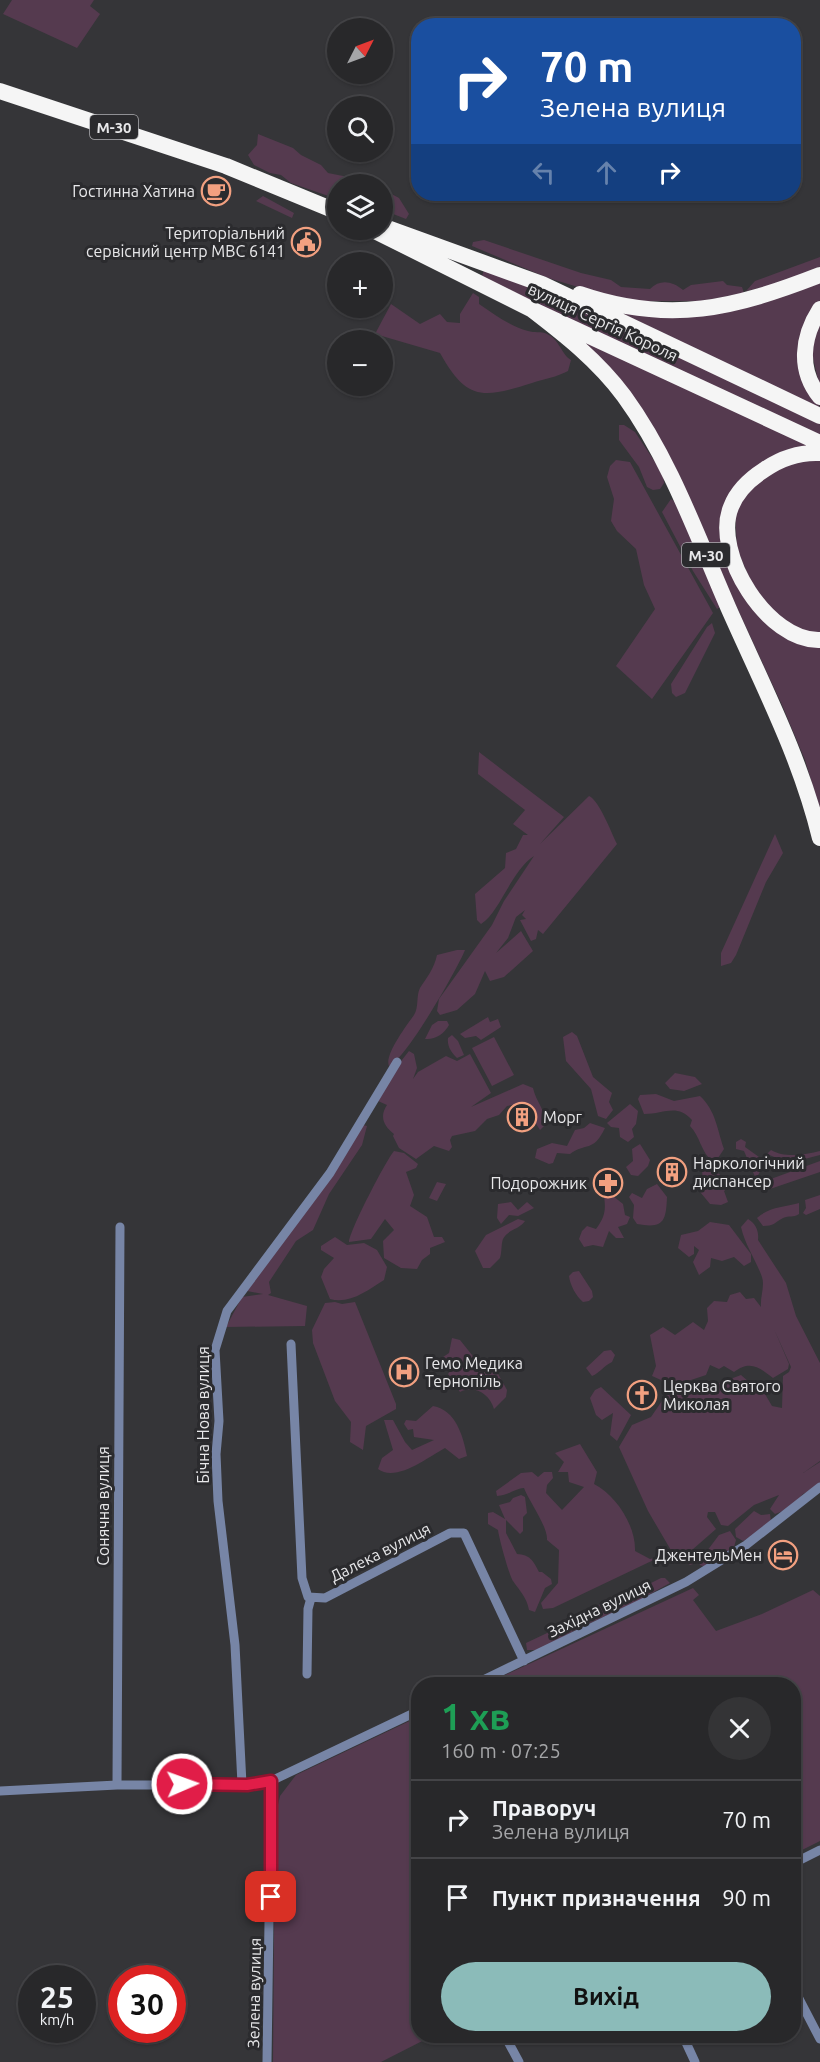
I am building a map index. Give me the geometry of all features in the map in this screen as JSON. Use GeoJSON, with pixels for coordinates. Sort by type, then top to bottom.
{"type":"FeatureCollection","features":[{"type":"Feature","properties":{"kind":"highway","name":"М-30"},"geometry":{"type":"LineString","coordinates":[[0,92],[226,166],[327,207]]}},
{"type":"Feature","properties":{"kind":"highway","name":"вулиця Сергія Короля"},"geometry":{"type":"LineString","coordinates":[[393,230],[542,284],[820,416]]}},
{"type":"Feature","properties":{"kind":"highway","name":"вулиця Сергія Короля"},"geometry":{"type":"LineString","coordinates":[[389,240],[531,309],[820,443]]}},
{"type":"Feature","properties":{"kind":"highway"},"geometry":{"type":"LineString","coordinates":[[531,309],[542,284],[623,305],[664,311],[723,307],[765,297],[820,275]]}},
{"type":"Feature","properties":{"kind":"highway","name":"М-30"},"geometry":{"type":"LineString","coordinates":[[531,309],[585,353],[622,394],[640,420],[668,473],[776,708],[809,793],[820,838]]}},
{"type":"Feature","properties":{"kind":"highway"},"geometry":{"type":"LineString","coordinates":[[820,309],[808,334],[804,351],[806,371],[820,397]]}},
{"type":"Feature","properties":{"kind":"highway"},"geometry":{"type":"LineString","coordinates":[[820,453],[804,452],[786,458],[753,477],[739,491],[730,508],[727,525],[728,542],[746,586],[756,603],[775,624],[796,636],[820,640]]}},
{"type":"Feature","properties":{"kind":"street","name":"Бічна Нова вулиця"},"geometry":{"type":"LineString","coordinates":[[242,1784],[235,1645],[218,1501],[216,1454],[219,1421],[215,1362],[219,1333],[227,1311],[330,1173],[397,1062]]}},
{"type":"Feature","properties":{"kind":"street","name":"Сонячна вулиця"},"geometry":{"type":"LineString","coordinates":[[117,1785],[120,1227]]}},
{"type":"Feature","properties":{"kind":"street"},"geometry":{"type":"LineString","coordinates":[[291,1344],[302,1578],[304,1589],[311,1598],[308,1609],[306,1674]]}},
{"type":"Feature","properties":{"kind":"street","name":"Західна вулиця"},"geometry":{"type":"LineString","coordinates":[[489,1677],[700,1574],[746,1545],[820,1487]]}},
{"type":"Feature","properties":{"kind":"street","name":"Далека вулиця"},"geometry":{"type":"LineString","coordinates":[[311,1598],[325,1598],[450,1533],[464,1533],[524,1661]]}},
{"type":"Feature","properties":{"kind":"street"},"geometry":{"type":"LineString","coordinates":[[0,1791],[117,1785],[242,1784],[271,1781],[411,1714]]}},
{"type":"Feature","properties":{"kind":"street","name":"Зелена вулиця"},"geometry":{"type":"LineString","coordinates":[[267,2062],[271,1781]]}},
{"type":"Feature","properties":{"kind":"street"},"geometry":{"type":"LineString","coordinates":[[801,1860],[820,1850]]}},
{"type":"Feature","properties":{"kind":"street"},"geometry":{"type":"LineString","coordinates":[[801,2002],[820,2039]]}},
{"type":"Feature","properties":{"kind":"street"},"geometry":{"type":"LineString","coordinates":[[509,2043],[519,2062]]}},
{"type":"Feature","properties":{"kind":"street"},"geometry":{"type":"LineString","coordinates":[[686,2043],[695,2062]]}},
{"type":"Feature","properties":{"kind":"shaded area"},"geometry":{"type":"Polygon","coordinates":[[[12,0],[94,0],[90,6],[100,14],[77,48],[3,14],[12,0]]]}},
{"type":"Feature","properties":{"kind":"shaded area"},"geometry":{"type":"Polygon","coordinates":[[[258,134],[293,148],[301,155],[321,165],[328,173],[333,174],[327,174],[327,196],[291,183],[281,175],[270,173],[254,165],[248,155],[257,145],[258,134]]]}},
{"type":"Feature","properties":{"kind":"shaded area"},"geometry":{"type":"Polygon","coordinates":[[[393,195],[399,198],[409,214],[406,219],[393,214],[393,195]]]}},
{"type":"Feature","properties":{"kind":"shaded area"},"geometry":{"type":"Polygon","coordinates":[[[263,196],[294,213],[292,218],[256,201],[263,196]]]}},
{"type":"Feature","properties":{"kind":"shaded area"},"geometry":{"type":"Polygon","coordinates":[[[484,240],[581,273],[611,280],[621,287],[650,289],[666,282],[683,290],[691,285],[723,281],[727,285],[742,287],[744,293],[702,301],[625,301],[548,278],[472,246],[473,242],[484,240]]]}},
{"type":"Feature","properties":{"kind":"shaded area"},"geometry":{"type":"Polygon","coordinates":[[[820,257],[820,267],[766,287],[746,291],[755,281],[820,257]]]}},
{"type":"Feature","properties":{"kind":"shaded area"},"geometry":{"type":"Polygon","coordinates":[[[484,270],[532,288],[533,296],[529,300],[482,276],[484,270]]]}},
{"type":"Feature","properties":{"kind":"shaded area"},"geometry":{"type":"Polygon","coordinates":[[[820,277],[820,302],[805,332],[820,409],[605,305],[664,312],[820,277]]]}},
{"type":"Feature","properties":{"kind":"shaded area"},"geometry":{"type":"Polygon","coordinates":[[[473,293],[479,297],[479,304],[509,323],[528,331],[545,333],[551,337],[571,360],[568,371],[501,392],[478,392],[468,388],[459,380],[440,353],[393,339],[393,330],[377,330],[384,318],[393,318],[393,305],[420,324],[440,314],[447,322],[460,323],[460,314],[473,293]]]}},
{"type":"Feature","properties":{"kind":"shaded area"},"geometry":{"type":"Polygon","coordinates":[[[544,293],[820,422],[820,437],[539,305],[544,293]]]}},
{"type":"Feature","properties":{"kind":"shaded area"},"geometry":{"type":"Polygon","coordinates":[[[820,315],[820,388],[810,345],[820,315]]]}},
{"type":"Feature","properties":{"kind":"shaded area"},"geometry":{"type":"Polygon","coordinates":[[[582,340],[812,446],[776,455],[724,519],[758,611],[820,644],[820,810],[805,760],[782,705],[683,491],[582,340]]]}},
{"type":"Feature","properties":{"kind":"shaded area"},"geometry":{"type":"Polygon","coordinates":[[[619,425],[624,425],[635,432],[663,474],[664,483],[660,489],[653,490],[647,487],[639,467],[619,440],[619,425]]]}},
{"type":"Feature","properties":{"kind":"shaded area"},"geometry":{"type":"Polygon","coordinates":[[[820,457],[820,636],[798,632],[758,598],[737,549],[735,509],[770,467],[820,457]]]}},
{"type":"Feature","properties":{"kind":"shaded area"},"geometry":{"type":"Polygon","coordinates":[[[616,460],[630,462],[713,613],[652,699],[616,666],[655,609],[644,585],[636,549],[617,531],[611,521],[614,499],[607,477],[610,466],[616,460]]]}},
{"type":"Feature","properties":{"kind":"shaded area"},"geometry":{"type":"Polygon","coordinates":[[[671,499],[678,504],[720,607],[717,609],[693,571],[662,512],[671,499]]]}},
{"type":"Feature","properties":{"kind":"shaded area"},"geometry":{"type":"Polygon","coordinates":[[[712,623],[715,633],[685,693],[676,697],[672,693],[671,684],[707,627],[712,623]]]}},
{"type":"Feature","properties":{"kind":"shaded area"},"geometry":{"type":"Polygon","coordinates":[[[479,752],[564,817],[540,844],[589,796],[601,810],[617,844],[543,934],[538,930],[536,939],[531,941],[520,920],[526,919],[522,915],[525,910],[516,917],[508,938],[496,953],[521,931],[533,951],[504,977],[490,981],[485,971],[475,994],[457,1010],[440,1015],[437,1011],[439,999],[492,925],[504,901],[534,856],[519,871],[494,910],[481,924],[477,920],[475,894],[505,868],[506,853],[516,849],[523,835],[528,835],[513,824],[525,810],[478,774],[479,752]]]}},
{"type":"Feature","properties":{"kind":"shaded area"},"geometry":{"type":"Polygon","coordinates":[[[775,834],[783,853],[766,882],[736,955],[731,963],[721,966],[721,953],[775,834]]]}},
{"type":"Feature","properties":{"kind":"shaded area"},"geometry":{"type":"Polygon","coordinates":[[[465,950],[442,994],[407,1048],[389,1066],[388,1061],[393,1048],[416,1012],[420,988],[432,969],[437,955],[465,950]]]}},
{"type":"Feature","properties":{"kind":"shaded area"},"geometry":{"type":"Polygon","coordinates":[[[488,1017],[490,1022],[498,1019],[501,1027],[481,1040],[476,1036],[465,1038],[460,1034],[488,1017]]]}},
{"type":"Feature","properties":{"kind":"shaded area"},"geometry":{"type":"Polygon","coordinates":[[[438,1021],[447,1021],[449,1025],[439,1036],[425,1039],[432,1025],[438,1021]]]}},
{"type":"Feature","properties":{"kind":"shaded area"},"geometry":{"type":"Polygon","coordinates":[[[572,1032],[577,1036],[593,1077],[612,1093],[609,1102],[613,1110],[606,1119],[598,1116],[591,1089],[566,1061],[563,1037],[572,1032]]]}},
{"type":"Feature","properties":{"kind":"shaded area"},"geometry":{"type":"Polygon","coordinates":[[[452,1035],[458,1041],[464,1055],[457,1058],[448,1044],[448,1038],[452,1035]]]}},
{"type":"Feature","properties":{"kind":"shaded area"},"geometry":{"type":"Polygon","coordinates":[[[494,1037],[514,1075],[492,1086],[472,1048],[494,1037]]]}},
{"type":"Feature","properties":{"kind":"shaded area"},"geometry":{"type":"Polygon","coordinates":[[[409,1051],[414,1054],[417,1068],[413,1079],[418,1072],[446,1056],[457,1061],[470,1054],[491,1093],[471,1107],[523,1084],[533,1088],[544,1115],[545,1125],[540,1130],[523,1103],[507,1106],[499,1115],[487,1119],[475,1131],[452,1136],[450,1140],[452,1147],[449,1151],[434,1146],[416,1159],[399,1148],[394,1134],[384,1121],[383,1113],[387,1105],[378,1101],[394,1070],[409,1051]]]}},
{"type":"Feature","properties":{"kind":"shaded area"},"geometry":{"type":"Polygon","coordinates":[[[675,1073],[695,1077],[702,1084],[684,1091],[670,1089],[665,1083],[675,1073]]]}},
{"type":"Feature","properties":{"kind":"shaded area"},"geometry":{"type":"Polygon","coordinates":[[[656,1094],[674,1101],[700,1096],[713,1114],[724,1149],[718,1158],[712,1161],[708,1157],[690,1126],[692,1120],[681,1112],[644,1114],[638,1099],[640,1095],[656,1094]]]}},
{"type":"Feature","properties":{"kind":"shaded area"},"geometry":{"type":"Polygon","coordinates":[[[630,1104],[638,1111],[636,1124],[632,1129],[634,1137],[628,1142],[620,1137],[619,1128],[611,1127],[607,1123],[630,1104]]]}},
{"type":"Feature","properties":{"kind":"shaded area"},"geometry":{"type":"Polygon","coordinates":[[[590,1123],[605,1128],[593,1144],[570,1154],[557,1153],[553,1163],[549,1164],[535,1158],[537,1149],[552,1143],[567,1146],[575,1130],[584,1128],[590,1123]]]}},
{"type":"Feature","properties":{"kind":"shaded area"},"geometry":{"type":"Polygon","coordinates":[[[363,1125],[367,1126],[362,1145],[329,1194],[313,1230],[296,1241],[269,1282],[271,1293],[268,1295],[307,1306],[305,1326],[226,1327],[242,1297],[263,1294],[247,1291],[299,1218],[318,1196],[327,1178],[363,1125]]]}},
{"type":"Feature","properties":{"kind":"shaded area"},"geometry":{"type":"Polygon","coordinates":[[[741,1139],[746,1142],[745,1147],[759,1157],[762,1168],[756,1179],[744,1151],[736,1149],[736,1142],[741,1139]]]}},
{"type":"Feature","properties":{"kind":"shaded area"},"geometry":{"type":"Polygon","coordinates":[[[640,1144],[650,1160],[648,1166],[638,1176],[631,1175],[626,1167],[633,1161],[632,1149],[640,1144]]]}},
{"type":"Feature","properties":{"kind":"shaded area"},"geometry":{"type":"Polygon","coordinates":[[[771,1150],[788,1155],[820,1151],[820,1155],[789,1163],[767,1154],[771,1150]]]}},
{"type":"Feature","properties":{"kind":"shaded area"},"geometry":{"type":"Polygon","coordinates":[[[394,1151],[404,1153],[418,1164],[416,1168],[406,1172],[414,1195],[410,1206],[427,1217],[434,1237],[442,1237],[445,1242],[430,1248],[430,1254],[422,1260],[417,1269],[401,1268],[384,1258],[383,1241],[394,1230],[385,1219],[371,1239],[349,1242],[368,1196],[394,1151]]]}},
{"type":"Feature","properties":{"kind":"shaded area"},"geometry":{"type":"Polygon","coordinates":[[[820,1161],[820,1172],[770,1189],[758,1188],[760,1183],[820,1161]]]}},
{"type":"Feature","properties":{"kind":"shaded area"},"geometry":{"type":"Polygon","coordinates":[[[712,1169],[733,1184],[724,1191],[728,1202],[721,1205],[710,1204],[696,1187],[696,1180],[703,1181],[702,1170],[712,1169]]]}},
{"type":"Feature","properties":{"kind":"shaded area"},"geometry":{"type":"Polygon","coordinates":[[[437,1182],[446,1184],[437,1201],[429,1198],[437,1182]]]}},
{"type":"Feature","properties":{"kind":"shaded area"},"geometry":{"type":"Polygon","coordinates":[[[657,1184],[667,1197],[666,1212],[662,1221],[653,1225],[637,1224],[633,1218],[634,1205],[629,1197],[632,1193],[642,1198],[647,1189],[657,1184]]]}},
{"type":"Feature","properties":{"kind":"shaded area"},"geometry":{"type":"Polygon","coordinates":[[[609,1186],[613,1196],[623,1204],[625,1215],[630,1217],[627,1224],[618,1227],[624,1238],[616,1238],[609,1231],[603,1247],[593,1245],[584,1247],[579,1239],[582,1231],[587,1226],[596,1229],[600,1223],[605,1209],[603,1187],[609,1186]]]}},
{"type":"Feature","properties":{"kind":"shaded area"},"geometry":{"type":"Polygon","coordinates":[[[820,1195],[820,1209],[806,1215],[803,1213],[806,1208],[805,1200],[820,1195]]]}},
{"type":"Feature","properties":{"kind":"shaded area"},"geometry":{"type":"Polygon","coordinates":[[[511,1202],[518,1210],[527,1202],[534,1208],[518,1216],[509,1215],[501,1224],[497,1218],[498,1204],[511,1202]]]}},
{"type":"Feature","properties":{"kind":"shaded area"},"geometry":{"type":"Polygon","coordinates":[[[799,1203],[799,1214],[785,1217],[772,1225],[763,1226],[757,1218],[772,1209],[799,1203]]]}},
{"type":"Feature","properties":{"kind":"shaded area"},"geometry":{"type":"Polygon","coordinates":[[[518,1219],[525,1221],[505,1236],[502,1241],[500,1258],[490,1268],[483,1268],[475,1251],[486,1235],[518,1219]]]}},
{"type":"Feature","properties":{"kind":"shaded area"},"geometry":{"type":"Polygon","coordinates":[[[748,1219],[755,1225],[758,1240],[786,1283],[796,1316],[820,1363],[820,1461],[803,1473],[820,1462],[820,1486],[803,1494],[791,1508],[775,1514],[770,1509],[779,1495],[754,1505],[728,1526],[721,1525],[715,1512],[708,1512],[707,1517],[716,1529],[692,1550],[693,1564],[690,1565],[672,1552],[648,1511],[619,1447],[632,1425],[651,1417],[668,1392],[689,1390],[697,1381],[709,1387],[741,1375],[756,1388],[762,1389],[772,1406],[782,1408],[783,1376],[789,1372],[791,1367],[774,1329],[789,1364],[788,1369],[773,1378],[754,1366],[745,1366],[734,1372],[724,1366],[719,1369],[710,1365],[706,1375],[685,1382],[677,1382],[666,1390],[661,1380],[652,1376],[656,1366],[650,1335],[663,1327],[675,1335],[693,1322],[704,1330],[708,1321],[707,1308],[714,1301],[727,1302],[730,1295],[740,1292],[746,1299],[754,1298],[761,1307],[762,1277],[741,1227],[748,1219]]]}},
{"type":"Feature","properties":{"kind":"shaded area"},"geometry":{"type":"Polygon","coordinates":[[[710,1222],[729,1225],[751,1254],[751,1262],[744,1266],[734,1257],[722,1261],[711,1258],[710,1267],[699,1275],[693,1262],[699,1250],[694,1246],[694,1254],[689,1257],[678,1248],[681,1235],[698,1231],[710,1222]]]}},
{"type":"Feature","properties":{"kind":"shaded area"},"geometry":{"type":"Polygon","coordinates":[[[335,1237],[347,1245],[364,1243],[377,1250],[387,1267],[384,1280],[351,1298],[330,1299],[321,1277],[324,1269],[334,1258],[321,1250],[321,1246],[335,1237]]]}},
{"type":"Feature","properties":{"kind":"shaded area"},"geometry":{"type":"Polygon","coordinates":[[[579,1271],[592,1291],[593,1297],[589,1301],[580,1300],[571,1283],[569,1276],[579,1271]]]}},
{"type":"Feature","properties":{"kind":"shaded area"},"geometry":{"type":"Polygon","coordinates":[[[355,1302],[396,1404],[396,1409],[366,1426],[363,1450],[350,1442],[351,1422],[335,1401],[313,1343],[312,1330],[325,1303],[342,1304],[355,1302]]]}},
{"type":"Feature","properties":{"kind":"shaded area"},"geometry":{"type":"Polygon","coordinates":[[[452,1338],[460,1340],[484,1370],[497,1372],[507,1390],[506,1397],[494,1409],[489,1399],[481,1392],[471,1389],[460,1392],[448,1374],[453,1367],[451,1364],[442,1365],[440,1359],[449,1353],[452,1338]]]}},
{"type":"Feature","properties":{"kind":"shaded area"},"geometry":{"type":"Polygon","coordinates":[[[611,1350],[615,1355],[612,1362],[592,1376],[586,1368],[604,1351],[611,1350]]]}},
{"type":"Feature","properties":{"kind":"shaded area"},"geometry":{"type":"Polygon","coordinates":[[[601,1387],[631,1415],[617,1441],[610,1435],[613,1413],[602,1420],[596,1415],[590,1398],[595,1390],[601,1387]]]}},
{"type":"Feature","properties":{"kind":"shaded area"},"geometry":{"type":"Polygon","coordinates":[[[433,1406],[441,1408],[453,1418],[461,1432],[467,1456],[459,1459],[445,1448],[403,1471],[394,1473],[378,1469],[382,1458],[393,1450],[384,1420],[393,1420],[412,1450],[434,1440],[414,1437],[413,1429],[408,1430],[404,1424],[406,1420],[416,1421],[433,1406]]]}},
{"type":"Feature","properties":{"kind":"shaded area"},"geometry":{"type":"Polygon","coordinates":[[[580,1444],[597,1472],[594,1484],[610,1496],[623,1512],[632,1532],[635,1551],[650,1559],[662,1556],[553,1608],[543,1609],[541,1603],[558,1583],[559,1550],[547,1540],[542,1522],[524,1488],[501,1496],[497,1496],[496,1491],[521,1473],[532,1472],[538,1477],[544,1472],[552,1472],[553,1478],[547,1485],[546,1493],[562,1510],[584,1487],[569,1482],[568,1472],[558,1472],[564,1462],[555,1453],[580,1444]]]}},
{"type":"Feature","properties":{"kind":"shaded area"},"geometry":{"type":"Polygon","coordinates":[[[521,1495],[525,1497],[527,1513],[523,1517],[523,1531],[520,1534],[506,1520],[506,1533],[517,1554],[531,1559],[539,1572],[551,1579],[552,1584],[545,1588],[535,1612],[529,1610],[525,1598],[511,1577],[498,1530],[488,1524],[488,1513],[493,1512],[505,1519],[499,1505],[510,1502],[521,1495]]]}},
{"type":"Feature","properties":{"kind":"shaded area"},"geometry":{"type":"Polygon","coordinates":[[[754,1511],[761,1515],[770,1514],[771,1521],[761,1531],[743,1541],[736,1537],[735,1529],[754,1511]]]}},
{"type":"Feature","properties":{"kind":"shaded area"},"geometry":{"type":"Polygon","coordinates":[[[730,1531],[736,1540],[734,1547],[705,1567],[700,1565],[697,1559],[704,1555],[719,1535],[730,1531]]]}},
{"type":"Feature","properties":{"kind":"shaded area"},"geometry":{"type":"Polygon","coordinates":[[[665,1578],[670,1583],[632,1604],[577,1629],[541,1650],[527,1650],[526,1643],[564,1625],[573,1617],[588,1615],[603,1601],[623,1591],[645,1586],[665,1578]]]}},
{"type":"Feature","properties":{"kind":"shaded area"},"geometry":{"type":"Polygon","coordinates":[[[693,1588],[699,1595],[693,1600],[716,1631],[762,1614],[813,1590],[820,1596],[820,1841],[801,1850],[801,1677],[501,1677],[693,1588]]]}},
{"type":"Feature","properties":{"kind":"shaded area"},"geometry":{"type":"Polygon","coordinates":[[[411,1720],[411,2043],[418,2043],[381,2062],[273,2062],[275,1818],[280,1796],[296,1775],[411,1720]]]}},
{"type":"Feature","properties":{"kind":"place","name":"Гостинна Хатина"},"geometry":{"type":"Point","coordinates":[216,191]}},
{"type":"Feature","properties":{"kind":"place","name":"Територіальний сервісний центр МВС 6141"},"geometry":{"type":"Point","coordinates":[306,242]}},
{"type":"Feature","properties":{"kind":"place","name":"Морг"},"geometry":{"type":"Point","coordinates":[522,1117]}},
{"type":"Feature","properties":{"kind":"place","name":"Наркологічний диспансер"},"geometry":{"type":"Point","coordinates":[672,1172]}},
{"type":"Feature","properties":{"kind":"place","name":"Подорожник"},"geometry":{"type":"Point","coordinates":[608,1183]}},
{"type":"Feature","properties":{"kind":"place","name":"Гемо Медика Тернопіль"},"geometry":{"type":"Point","coordinates":[404,1372]}},
{"type":"Feature","properties":{"kind":"place","name":"Церква Святого Миколая"},"geometry":{"type":"Point","coordinates":[642,1395]}},
{"type":"Feature","properties":{"kind":"place","name":"ДжентельМен"},"geometry":{"type":"Point","coordinates":[783,1555]}},
{"type":"Feature","properties":{"kind":"route"},"geometry":{"type":"LineString","coordinates":[[182,1784],[247,1785],[271,1781],[271,1897]]}}]}
